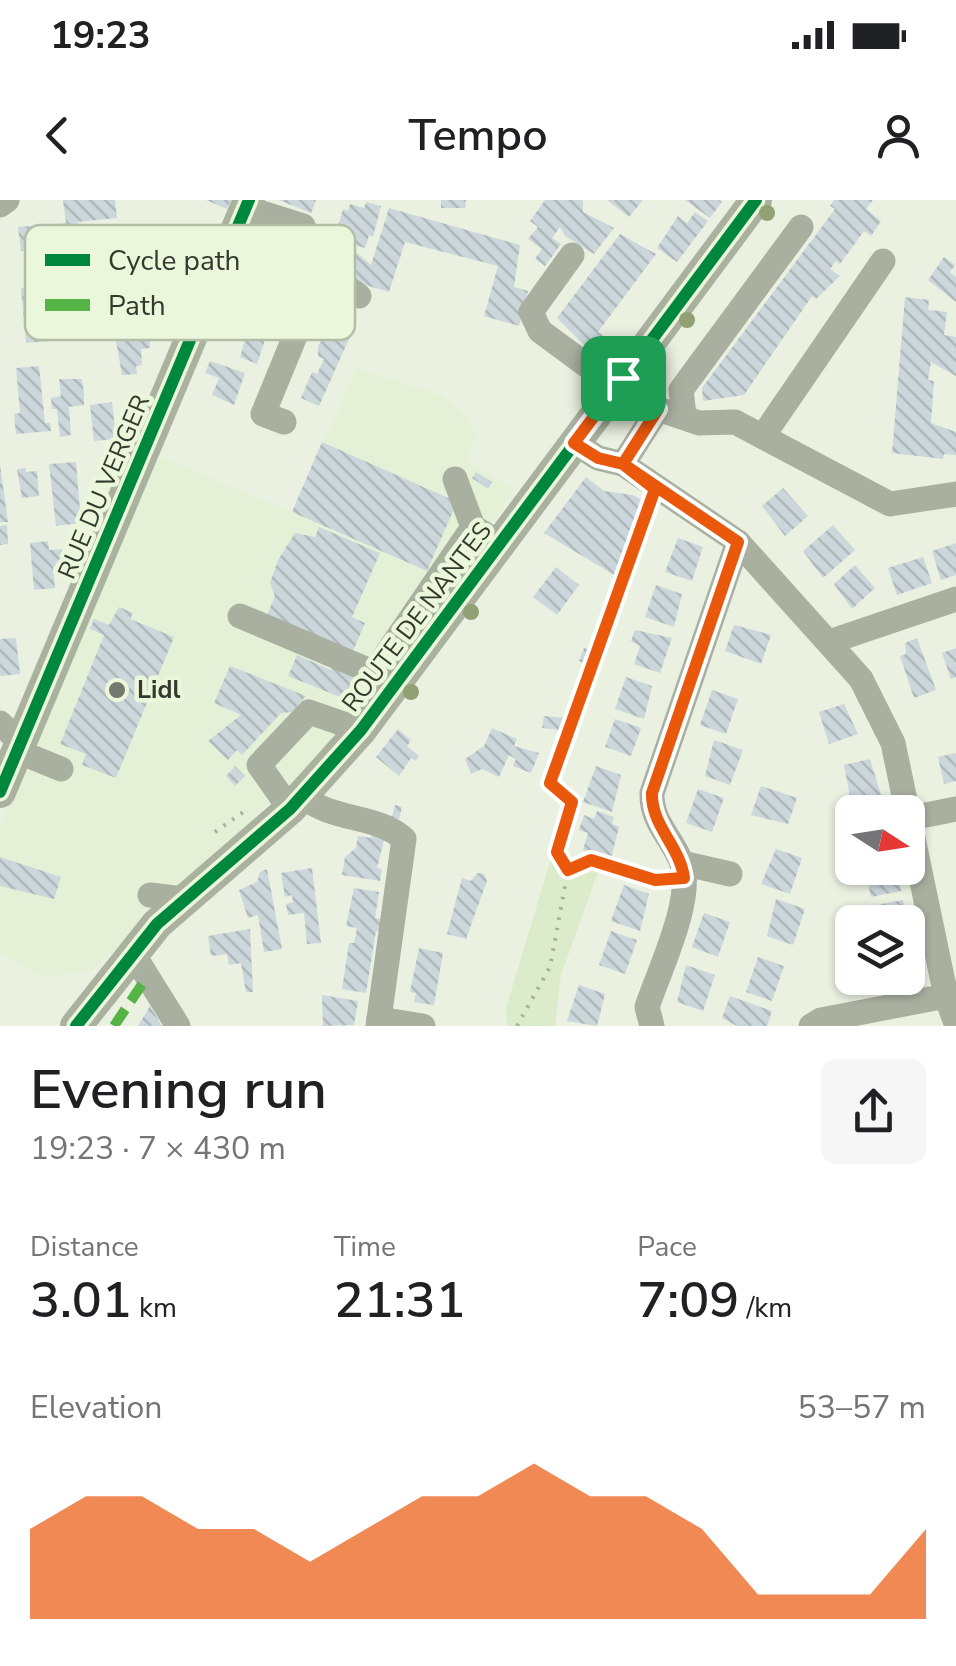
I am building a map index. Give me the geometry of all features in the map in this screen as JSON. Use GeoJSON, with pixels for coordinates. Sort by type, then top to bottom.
{"type":"FeatureCollection","features":[{"type":"Feature","properties":{"kind":"main road","name":"ROUTE DE NANTES"},"geometry":{"type":"LineString","coordinates":[[76,1026],[132,952],[184,899],[297,803],[360,730],[385,677],[487,535],[574,443],[756,200]]}},
{"type":"Feature","properties":{"kind":"main road","name":"RUE DU VERGER"},"geometry":{"type":"LineString","coordinates":[[0,792],[13,739],[104,567],[196,340]]}},
{"type":"Feature","properties":{"kind":"street"},"geometry":{"type":"LineString","coordinates":[[0,204],[7,200]]}},
{"type":"Feature","properties":{"kind":"street"},"geometry":{"type":"LineString","coordinates":[[248,204],[300,225]]}},
{"type":"Feature","properties":{"kind":"street"},"geometry":{"type":"LineString","coordinates":[[684,416],[681,390],[801,227]]}},
{"type":"Feature","properties":{"kind":"street"},"geometry":{"type":"LineString","coordinates":[[572,255],[531,312],[540,331],[658,409],[699,422],[735,422],[890,504],[956,494]]}},
{"type":"Feature","properties":{"kind":"street"},"geometry":{"type":"LineString","coordinates":[[763,436],[882,262]]}},
{"type":"Feature","properties":{"kind":"street"},"geometry":{"type":"LineString","coordinates":[[355,293],[359,296]]}},
{"type":"Feature","properties":{"kind":"street"},"geometry":{"type":"LineString","coordinates":[[284,422],[264,414],[294,340]]}},
{"type":"Feature","properties":{"kind":"street"},"geometry":{"type":"LineString","coordinates":[[623,464],[658,409]]}},
{"type":"Feature","properties":{"kind":"street"},"geometry":{"type":"LineString","coordinates":[[574,443],[598,458],[623,464],[738,542],[861,679],[893,743],[906,795]]}},
{"type":"Feature","properties":{"kind":"street"},"geometry":{"type":"LineString","coordinates":[[455,479],[487,535]]}},
{"type":"Feature","properties":{"kind":"street"},"geometry":{"type":"LineString","coordinates":[[652,1026],[647,1007],[686,892],[683,870],[661,831],[652,793],[738,542]]}},
{"type":"Feature","properties":{"kind":"street"},"geometry":{"type":"LineString","coordinates":[[829,642],[956,599]]}},
{"type":"Feature","properties":{"kind":"street"},"geometry":{"type":"LineString","coordinates":[[240,616],[385,677]]}},
{"type":"Feature","properties":{"kind":"street"},"geometry":{"type":"LineString","coordinates":[[360,730],[310,712],[259,765],[297,803],[394,829],[404,839],[379,1022],[423,1026]]}},
{"type":"Feature","properties":{"kind":"street"},"geometry":{"type":"LineString","coordinates":[[13,739],[61,769]]}},
{"type":"Feature","properties":{"kind":"street"},"geometry":{"type":"LineString","coordinates":[[925,816],[956,810]]}},
{"type":"Feature","properties":{"kind":"street"},"geometry":{"type":"LineString","coordinates":[[683,870],[730,874]]}},
{"type":"Feature","properties":{"kind":"street"},"geometry":{"type":"LineString","coordinates":[[925,877],[956,1024]]}},
{"type":"Feature","properties":{"kind":"street"},"geometry":{"type":"LineString","coordinates":[[150,895],[184,899]]}},
{"type":"Feature","properties":{"kind":"street"},"geometry":{"type":"LineString","coordinates":[[132,952],[178,1026]]}},
{"type":"Feature","properties":{"kind":"street"},"geometry":{"type":"LineString","coordinates":[[811,1026],[821,1020],[951,995]]}},
{"type":"Feature","properties":{"kind":"path"},"geometry":{"type":"LineString","coordinates":[[516,1026],[550,967],[568,870],[557,852],[572,802],[550,783],[655,489]]}},
{"type":"Feature","properties":{"kind":"path"},"geometry":{"type":"LineString","coordinates":[[568,870],[591,860],[655,880],[683,870]]}},
{"type":"Feature","properties":{"kind":"shaded area"},"geometry":{"type":"Polygon","coordinates":[[[357,368],[441,395],[463,413],[477,434],[466,461],[515,490],[370,695],[312,763],[92,971],[43,978],[0,953],[0,826],[160,456],[292,512],[357,368]]]}},
{"type":"Feature","properties":{"kind":"shaded area"},"geometry":{"type":"Polygon","coordinates":[[[554,849],[600,866],[561,975],[555,1026],[507,1026],[506,1008],[554,849]]]}},
{"type":"Feature","properties":{"kind":"building"},"geometry":{"type":"Polygon","coordinates":[[[63,200],[115,200],[117,218],[77,222],[80,225],[42,225],[66,223],[63,200]]]}},
{"type":"Feature","properties":{"kind":"building"},"geometry":{"type":"Polygon","coordinates":[[[206,200],[231,200],[227,209],[206,200]]]}},
{"type":"Feature","properties":{"kind":"building"},"geometry":{"type":"Polygon","coordinates":[[[279,200],[316,200],[311,213],[279,200]]]}},
{"type":"Feature","properties":{"kind":"building"},"geometry":{"type":"Polygon","coordinates":[[[441,200],[466,200],[465,208],[441,208],[441,200]]]}},
{"type":"Feature","properties":{"kind":"building"},"geometry":{"type":"Polygon","coordinates":[[[545,200],[583,200],[583,212],[614,228],[594,254],[565,236],[560,227],[552,238],[561,244],[545,266],[535,259],[542,249],[528,239],[538,227],[530,221],[545,200]]]}},
{"type":"Feature","properties":{"kind":"building"},"geometry":{"type":"Polygon","coordinates":[[[607,200],[643,200],[629,217],[607,200]]]}},
{"type":"Feature","properties":{"kind":"building"},"geometry":{"type":"Polygon","coordinates":[[[685,200],[720,200],[722,202],[710,218],[685,200]]]}},
{"type":"Feature","properties":{"kind":"building"},"geometry":{"type":"Polygon","coordinates":[[[834,200],[873,200],[866,209],[881,221],[871,236],[864,231],[840,264],[836,261],[830,269],[840,276],[816,299],[812,296],[744,395],[703,401],[702,388],[835,209],[830,206],[834,200]]]}},
{"type":"Feature","properties":{"kind":"building"},"geometry":{"type":"Polygon","coordinates":[[[366,202],[381,206],[373,237],[369,235],[365,248],[355,245],[355,225],[338,225],[343,209],[348,211],[350,204],[364,208],[366,202]]]}},
{"type":"Feature","properties":{"kind":"building"},"geometry":{"type":"Polygon","coordinates":[[[389,208],[520,245],[514,287],[528,291],[519,326],[484,316],[498,266],[405,242],[389,292],[365,285],[355,276],[355,253],[371,265],[389,208]]]}},
{"type":"Feature","properties":{"kind":"building"},"geometry":{"type":"Polygon","coordinates":[[[695,212],[708,221],[677,262],[657,248],[678,216],[687,223],[695,212]]]}},
{"type":"Feature","properties":{"kind":"building"},"geometry":{"type":"Polygon","coordinates":[[[25,226],[25,251],[21,251],[18,227],[25,226]]]}},
{"type":"Feature","properties":{"kind":"building"},"geometry":{"type":"Polygon","coordinates":[[[620,234],[656,254],[598,332],[603,335],[591,352],[557,318],[620,234]]]}},
{"type":"Feature","properties":{"kind":"building"},"geometry":{"type":"Polygon","coordinates":[[[944,257],[955,265],[950,272],[956,277],[956,302],[928,280],[944,257]]]}},
{"type":"Feature","properties":{"kind":"building"},"geometry":{"type":"Polygon","coordinates":[[[21,288],[25,288],[25,332],[21,288]]]}},
{"type":"Feature","properties":{"kind":"building"},"geometry":{"type":"Polygon","coordinates":[[[905,297],[929,300],[928,310],[947,312],[944,335],[956,337],[956,376],[931,362],[928,380],[934,381],[931,423],[956,432],[956,455],[944,454],[943,459],[892,453],[905,297]]]}},
{"type":"Feature","properties":{"kind":"building"},"geometry":{"type":"Polygon","coordinates":[[[116,340],[149,340],[150,348],[141,349],[142,365],[136,366],[137,374],[122,375],[116,340]]]}},
{"type":"Feature","properties":{"kind":"building"},"geometry":{"type":"Polygon","coordinates":[[[245,340],[265,340],[257,364],[240,357],[245,340]]]}},
{"type":"Feature","properties":{"kind":"building"},"geometry":{"type":"Polygon","coordinates":[[[322,340],[349,340],[319,406],[301,398],[312,372],[317,374],[324,359],[318,356],[322,340]]]}},
{"type":"Feature","properties":{"kind":"building"},"geometry":{"type":"Polygon","coordinates":[[[210,361],[245,373],[234,405],[212,395],[219,378],[205,373],[210,361]]]}},
{"type":"Feature","properties":{"kind":"building"},"geometry":{"type":"Polygon","coordinates":[[[39,366],[45,423],[50,423],[51,431],[16,434],[14,414],[20,413],[16,368],[39,366]]]}},
{"type":"Feature","properties":{"kind":"building"},"geometry":{"type":"Polygon","coordinates":[[[59,379],[82,379],[84,394],[84,405],[69,407],[71,435],[60,437],[57,409],[52,409],[51,398],[61,396],[59,379]]]}},
{"type":"Feature","properties":{"kind":"building"},"geometry":{"type":"Polygon","coordinates":[[[112,402],[116,439],[94,441],[90,405],[112,402]]]}},
{"type":"Feature","properties":{"kind":"building"},"geometry":{"type":"Polygon","coordinates":[[[322,442],[457,502],[427,571],[292,512],[322,442]]]}},
{"type":"Feature","properties":{"kind":"building"},"geometry":{"type":"Polygon","coordinates":[[[76,462],[81,523],[56,526],[49,464],[76,462]]]}},
{"type":"Feature","properties":{"kind":"building"},"geometry":{"type":"Polygon","coordinates":[[[0,465],[8,522],[0,522],[0,465]]]}},
{"type":"Feature","properties":{"kind":"building"},"geometry":{"type":"Polygon","coordinates":[[[26,468],[26,472],[37,471],[39,496],[22,498],[17,469],[26,468]]]}},
{"type":"Feature","properties":{"kind":"building"},"geometry":{"type":"Polygon","coordinates":[[[476,472],[492,482],[488,489],[472,478],[476,472]]]}},
{"type":"Feature","properties":{"kind":"building"},"geometry":{"type":"Polygon","coordinates":[[[586,477],[604,491],[633,495],[648,504],[621,579],[544,533],[586,477]]]}},
{"type":"Feature","properties":{"kind":"building"},"geometry":{"type":"Polygon","coordinates":[[[783,488],[808,516],[785,536],[762,506],[783,488]]]}},
{"type":"Feature","properties":{"kind":"building"},"geometry":{"type":"Polygon","coordinates":[[[7,525],[8,544],[0,545],[0,526],[7,525]]]}},
{"type":"Feature","properties":{"kind":"building"},"geometry":{"type":"Polygon","coordinates":[[[833,525],[855,550],[823,578],[803,551],[833,525]]]}},
{"type":"Feature","properties":{"kind":"building"},"geometry":{"type":"Polygon","coordinates":[[[319,527],[380,553],[352,617],[365,623],[353,651],[267,615],[275,596],[270,583],[278,560],[295,533],[315,537],[319,527]]]}},
{"type":"Feature","properties":{"kind":"building"},"geometry":{"type":"Polygon","coordinates":[[[678,538],[703,547],[692,581],[665,572],[678,538]]]}},
{"type":"Feature","properties":{"kind":"building"},"geometry":{"type":"Polygon","coordinates":[[[48,541],[49,550],[62,549],[63,566],[53,567],[55,588],[34,590],[30,543],[48,541]]]}},
{"type":"Feature","properties":{"kind":"building"},"geometry":{"type":"Polygon","coordinates":[[[956,543],[956,575],[941,580],[932,551],[956,543]]]}},
{"type":"Feature","properties":{"kind":"building"},"geometry":{"type":"Polygon","coordinates":[[[923,557],[932,583],[897,595],[888,568],[923,557]]]}},
{"type":"Feature","properties":{"kind":"building"},"geometry":{"type":"Polygon","coordinates":[[[855,565],[875,588],[852,609],[834,584],[855,565]]]}},
{"type":"Feature","properties":{"kind":"building"},"geometry":{"type":"Polygon","coordinates":[[[556,567],[579,585],[557,615],[533,597],[556,567]]]}},
{"type":"Feature","properties":{"kind":"building"},"geometry":{"type":"Polygon","coordinates":[[[656,585],[682,594],[674,627],[645,617],[656,585]]]}},
{"type":"Feature","properties":{"kind":"building","name":"Lidl"},"geometry":{"type":"Polygon","coordinates":[[[119,607],[133,613],[130,619],[174,637],[116,778],[82,765],[86,754],[60,744],[104,635],[90,629],[94,619],[109,625],[119,607]]]}},
{"type":"Feature","properties":{"kind":"building"},"geometry":{"type":"Polygon","coordinates":[[[734,625],[771,635],[761,664],[725,651],[734,625]]]}},
{"type":"Feature","properties":{"kind":"building"},"geometry":{"type":"Polygon","coordinates":[[[635,630],[672,638],[660,673],[634,664],[640,646],[631,641],[635,630]]]}},
{"type":"Feature","properties":{"kind":"building"},"geometry":{"type":"Polygon","coordinates":[[[16,638],[20,674],[0,676],[0,639],[16,638]]]}},
{"type":"Feature","properties":{"kind":"building"},"geometry":{"type":"Polygon","coordinates":[[[917,638],[936,690],[914,698],[900,656],[906,654],[905,643],[917,638]]]}},
{"type":"Feature","properties":{"kind":"building"},"geometry":{"type":"Polygon","coordinates":[[[584,648],[596,652],[591,666],[579,661],[584,648]]]}},
{"type":"Feature","properties":{"kind":"building"},"geometry":{"type":"Polygon","coordinates":[[[956,648],[956,677],[951,679],[942,653],[956,648]]]}},
{"type":"Feature","properties":{"kind":"building"},"geometry":{"type":"Polygon","coordinates":[[[297,655],[331,670],[333,664],[355,674],[345,699],[288,676],[297,655]]]}},
{"type":"Feature","properties":{"kind":"building"},"geometry":{"type":"Polygon","coordinates":[[[230,666],[306,696],[292,712],[281,713],[242,755],[237,750],[228,760],[208,741],[241,715],[214,703],[230,666]]]}},
{"type":"Feature","properties":{"kind":"building"},"geometry":{"type":"Polygon","coordinates":[[[626,677],[652,686],[644,719],[615,709],[626,677]]]}},
{"type":"Feature","properties":{"kind":"building"},"geometry":{"type":"Polygon","coordinates":[[[712,690],[738,699],[726,734],[700,725],[712,690]]]}},
{"type":"Feature","properties":{"kind":"building"},"geometry":{"type":"Polygon","coordinates":[[[844,704],[858,734],[829,744],[819,712],[844,704]]]}},
{"type":"Feature","properties":{"kind":"building"},"geometry":{"type":"Polygon","coordinates":[[[544,716],[565,718],[560,730],[542,728],[544,716]]]}},
{"type":"Feature","properties":{"kind":"building"},"geometry":{"type":"Polygon","coordinates":[[[615,719],[641,728],[631,756],[605,747],[615,719]]]}},
{"type":"Feature","properties":{"kind":"building"},"geometry":{"type":"Polygon","coordinates":[[[492,728],[517,739],[514,746],[539,753],[531,773],[513,766],[516,759],[509,755],[499,777],[482,769],[471,774],[465,759],[484,746],[492,728]]]}},
{"type":"Feature","properties":{"kind":"building"},"geometry":{"type":"Polygon","coordinates":[[[398,729],[411,740],[407,746],[419,756],[416,761],[411,758],[399,776],[376,757],[398,729]]]}},
{"type":"Feature","properties":{"kind":"building"},"geometry":{"type":"Polygon","coordinates":[[[714,740],[743,750],[730,785],[705,776],[714,740]]]}},
{"type":"Feature","properties":{"kind":"building"},"geometry":{"type":"Polygon","coordinates":[[[956,753],[956,781],[944,784],[938,757],[956,753]]]}},
{"type":"Feature","properties":{"kind":"building"},"geometry":{"type":"Polygon","coordinates":[[[870,759],[881,795],[850,795],[844,765],[870,759]]]}},
{"type":"Feature","properties":{"kind":"building"},"geometry":{"type":"Polygon","coordinates":[[[235,766],[245,776],[235,786],[226,776],[235,766]]]}},
{"type":"Feature","properties":{"kind":"building"},"geometry":{"type":"Polygon","coordinates":[[[596,766],[621,775],[612,812],[583,802],[596,766]]]}},
{"type":"Feature","properties":{"kind":"building"},"geometry":{"type":"Polygon","coordinates":[[[761,786],[797,798],[788,824],[751,815],[761,786]]]}},
{"type":"Feature","properties":{"kind":"building"},"geometry":{"type":"Polygon","coordinates":[[[698,789],[724,798],[712,832],[686,823],[698,789]]]}},
{"type":"Feature","properties":{"kind":"building"},"geometry":{"type":"Polygon","coordinates":[[[395,805],[402,807],[399,819],[392,817],[395,805]]]}},
{"type":"Feature","properties":{"kind":"building"},"geometry":{"type":"Polygon","coordinates":[[[597,811],[614,817],[612,824],[619,827],[611,859],[583,850],[588,833],[579,830],[584,815],[594,819],[597,811]]]}},
{"type":"Feature","properties":{"kind":"building"},"geometry":{"type":"Polygon","coordinates":[[[372,830],[386,833],[377,868],[382,869],[380,881],[342,875],[345,857],[356,848],[358,836],[371,838],[372,830]]]}},
{"type":"Feature","properties":{"kind":"building"},"geometry":{"type":"Polygon","coordinates":[[[776,849],[802,858],[790,894],[761,884],[776,849]]]}},
{"type":"Feature","properties":{"kind":"building"},"geometry":{"type":"Polygon","coordinates":[[[0,857],[61,877],[54,899],[0,886],[0,857]]]}},
{"type":"Feature","properties":{"kind":"building"},"geometry":{"type":"Polygon","coordinates":[[[312,868],[321,943],[307,944],[304,913],[288,915],[286,904],[293,902],[292,895],[285,897],[281,873],[312,868]]]}},
{"type":"Feature","properties":{"kind":"building"},"geometry":{"type":"Polygon","coordinates":[[[267,869],[282,949],[264,952],[258,915],[248,918],[239,890],[257,882],[260,872],[267,869]]]}},
{"type":"Feature","properties":{"kind":"building"},"geometry":{"type":"Polygon","coordinates":[[[477,873],[484,874],[487,881],[466,939],[447,934],[462,878],[471,881],[477,873]]]}},
{"type":"Feature","properties":{"kind":"building"},"geometry":{"type":"Polygon","coordinates":[[[624,885],[649,894],[640,931],[611,921],[624,885]]]}},
{"type":"Feature","properties":{"kind":"building"},"geometry":{"type":"Polygon","coordinates":[[[869,885],[900,885],[901,891],[871,897],[869,885]]]}},
{"type":"Feature","properties":{"kind":"building"},"geometry":{"type":"Polygon","coordinates":[[[354,888],[379,892],[375,918],[384,920],[382,932],[376,931],[366,993],[342,989],[349,943],[354,943],[357,928],[346,926],[354,888]]]}},
{"type":"Feature","properties":{"kind":"building"},"geometry":{"type":"Polygon","coordinates":[[[776,899],[805,909],[793,945],[767,936],[776,899]]]}},
{"type":"Feature","properties":{"kind":"building"},"geometry":{"type":"Polygon","coordinates":[[[903,900],[904,905],[876,905],[903,900]]]}},
{"type":"Feature","properties":{"kind":"building"},"geometry":{"type":"Polygon","coordinates":[[[704,913],[730,922],[718,957],[692,947],[704,913]]]}},
{"type":"Feature","properties":{"kind":"building"},"geometry":{"type":"Polygon","coordinates":[[[250,929],[253,992],[246,992],[241,963],[229,965],[227,954],[211,956],[208,936],[250,929]]]}},
{"type":"Feature","properties":{"kind":"building"},"geometry":{"type":"Polygon","coordinates":[[[611,931],[637,940],[625,974],[599,965],[611,931]]]}},
{"type":"Feature","properties":{"kind":"building"},"geometry":{"type":"Polygon","coordinates":[[[419,948],[443,953],[434,1005],[414,1002],[416,993],[410,992],[419,948]]]}},
{"type":"Feature","properties":{"kind":"building"},"geometry":{"type":"Polygon","coordinates":[[[758,957],[784,966],[772,1001],[746,992],[758,957]]]}},
{"type":"Feature","properties":{"kind":"building"},"geometry":{"type":"Polygon","coordinates":[[[686,965],[715,975],[703,1011],[677,1002],[686,965]]]}},
{"type":"Feature","properties":{"kind":"building"},"geometry":{"type":"Polygon","coordinates":[[[579,985],[605,994],[597,1026],[567,1021],[579,985]]]}},
{"type":"Feature","properties":{"kind":"building"},"geometry":{"type":"Polygon","coordinates":[[[322,995],[358,1001],[354,1025],[323,1026],[322,995]]]}},
{"type":"Feature","properties":{"kind":"building"},"geometry":{"type":"Polygon","coordinates":[[[730,996],[772,1011],[767,1026],[737,1026],[722,1018],[730,996]]]}},
{"type":"Feature","properties":{"kind":"building"},"geometry":{"type":"Polygon","coordinates":[[[150,1006],[162,1026],[138,1026],[150,1006]]]}},
{"type":"Feature","properties":{"kind":"marked path"},"geometry":{"type":"LineString","coordinates":[[114,1026],[147,977]]}},
{"type":"Feature","properties":{"kind":"cycle path"},"geometry":{"type":"LineString","coordinates":[[238,225],[249,200]]}},
{"type":"Feature","properties":{"kind":"cycle path"},"geometry":{"type":"LineString","coordinates":[[76,1026],[157,924],[290,809],[361,730],[756,200]]}},
{"type":"Feature","properties":{"kind":"cycle path"},"geometry":{"type":"LineString","coordinates":[[0,792],[190,340]]}},
{"type":"Feature","properties":{"kind":"place","name":"Lidl"},"geometry":{"type":"Point","coordinates":[117,690]}},
{"type":"Feature","properties":{"kind":"route"},"geometry":{"type":"LineString","coordinates":[[623,378],[574,443],[598,458],[623,464],[738,542],[652,793],[661,831],[682,863],[684,878],[655,880],[591,860],[568,870],[557,852],[572,802],[550,783],[655,489],[623,464],[658,409],[623,378]]}}]}
